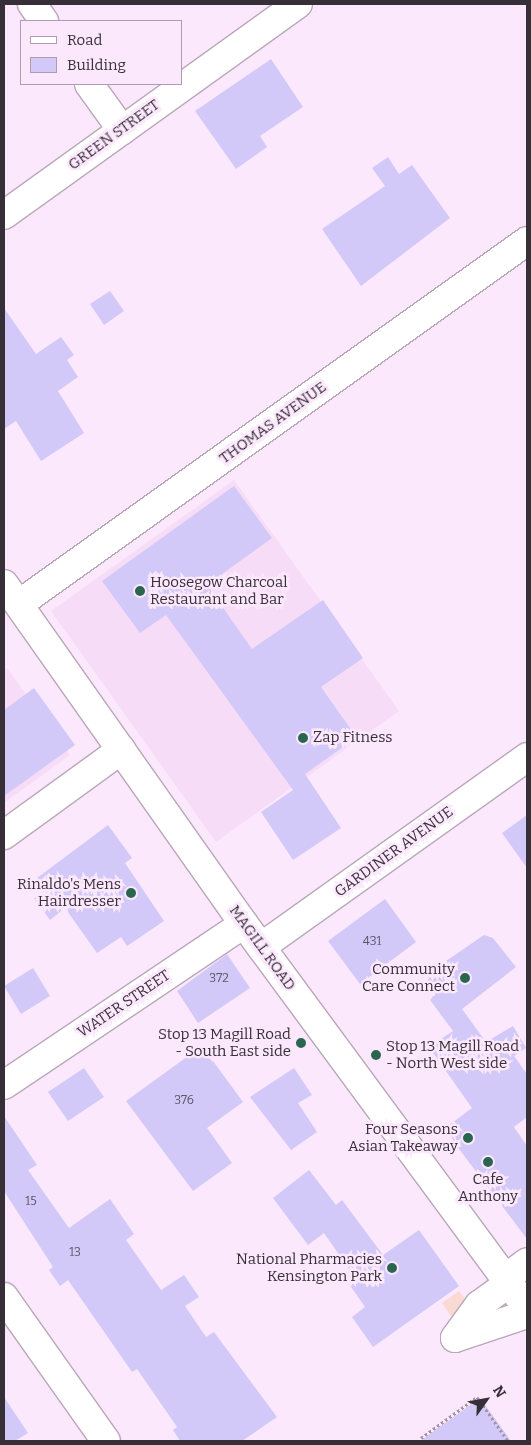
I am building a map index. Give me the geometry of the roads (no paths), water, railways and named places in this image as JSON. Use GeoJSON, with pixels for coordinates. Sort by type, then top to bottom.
{"type":"FeatureCollection","features":[{"type":"Feature","properties":{"kind":"street"},"geometry":{"type":"LineString","coordinates":[[32,4],[43,20]]}},
{"type":"Feature","properties":{"kind":"street","name":"GREEN STREET"},"geometry":{"type":"LineString","coordinates":[[4,214],[298,4]]}},
{"type":"Feature","properties":{"kind":"street"},"geometry":{"type":"LineString","coordinates":[[90,85],[122,130]]}},
{"type":"Feature","properties":{"kind":"street","name":"THOMAS AVENUE"},"geometry":{"type":"LineString","coordinates":[[11,594],[527,241]]}},
{"type":"Feature","properties":{"kind":"street","name":"MAGILL ROAD"},"geometry":{"type":"LineString","coordinates":[[11,594],[244,924],[527,1308]]}},
{"type":"Feature","properties":{"kind":"street"},"geometry":{"type":"LineString","coordinates":[[4,835],[121,750]]}},
{"type":"Feature","properties":{"kind":"street","name":"GARDINER AVENUE"},"geometry":{"type":"LineString","coordinates":[[261,947],[527,756]]}},
{"type":"Feature","properties":{"kind":"street","name":"WATER STREET"},"geometry":{"type":"LineString","coordinates":[[4,1085],[244,924]]}},
{"type":"Feature","properties":{"kind":"street"},"geometry":{"type":"LineString","coordinates":[[527,1262],[479,1305],[454,1338],[527,1314]]}},
{"type":"Feature","properties":{"kind":"street"},"geometry":{"type":"LineString","coordinates":[[4,1297],[106,1441]]}},
{"type":"Feature","properties":{"kind":"place","name":"Hoosegow Charcoal Restaurant and Bar"},"geometry":{"type":"Point","coordinates":[140,591]}},
{"type":"Feature","properties":{"kind":"place","name":"Zap Fitness"},"geometry":{"type":"Point","coordinates":[303,738]}},
{"type":"Feature","properties":{"kind":"place","name":"Rinaldo's Mens Hairdresser"},"geometry":{"type":"Point","coordinates":[131,893]}},
{"type":"Feature","properties":{"kind":"place","name":"Community Care Connect"},"geometry":{"type":"Point","coordinates":[465,978]}},
{"type":"Feature","properties":{"kind":"place","name":"Stop 13 Magill Road - South East side"},"geometry":{"type":"Point","coordinates":[301,1043]}},
{"type":"Feature","properties":{"kind":"place","name":"Stop 13 Magill Road - North West side"},"geometry":{"type":"Point","coordinates":[376,1055]}},
{"type":"Feature","properties":{"kind":"place","name":"Four Seasons Asian Takeaway"},"geometry":{"type":"Point","coordinates":[468,1138]}},
{"type":"Feature","properties":{"kind":"place","name":"Cafe Anthony"},"geometry":{"type":"Point","coordinates":[488,1162]}},
{"type":"Feature","properties":{"kind":"place","name":"National Pharmacies Kensington Park"},"geometry":{"type":"Point","coordinates":[392,1268]}}]}
